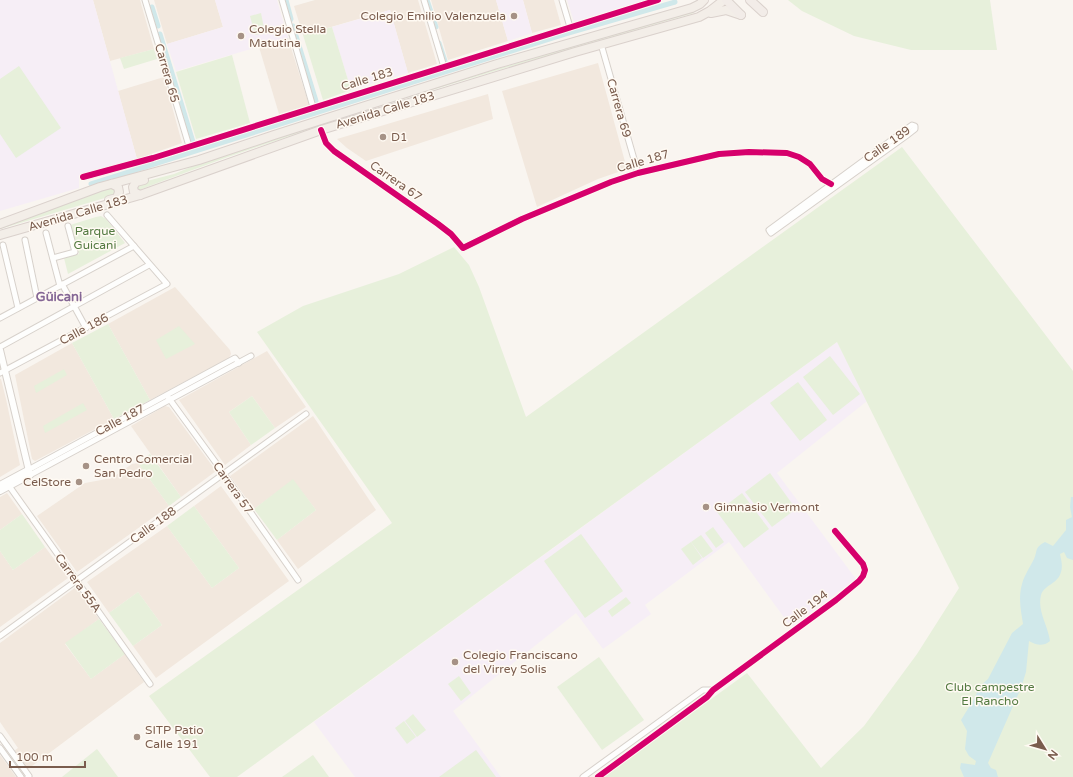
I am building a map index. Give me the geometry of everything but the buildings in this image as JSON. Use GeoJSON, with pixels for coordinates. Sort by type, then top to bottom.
{"type":"FeatureCollection","features":[{"type":"Feature","properties":{"kind":"highway"},"geometry":{"type":"LineString","coordinates":[[725,0],[740,15]]}},
{"type":"Feature","properties":{"kind":"highway"},"geometry":{"type":"LineString","coordinates":[[750,0],[763,12]]}},
{"type":"Feature","properties":{"kind":"main road","name":"Avenida Calle 183"},"geometry":{"type":"LineString","coordinates":[[0,224],[112,184],[189,163],[497,64],[692,8],[704,0]]}},
{"type":"Feature","properties":{"kind":"main road","name":"Avenida Calle 183"},"geometry":{"type":"LineString","coordinates":[[0,235],[140,195],[321,130],[601,44],[699,17],[725,0]]}},
{"type":"Feature","properties":{"kind":"main road"},"geometry":{"type":"LineString","coordinates":[[699,17],[723,10],[740,15]]}},
{"type":"Feature","properties":{"kind":"main road"},"geometry":{"type":"LineString","coordinates":[[140,195],[136,194],[134,191],[133,187],[136,182],[165,174],[189,163]]}},
{"type":"Feature","properties":{"kind":"main road"},"geometry":{"type":"LineString","coordinates":[[66,217],[89,206],[117,198],[119,195],[119,190],[112,184]]}},
{"type":"Feature","properties":{"kind":"street","name":"Carrera 65"},"geometry":{"type":"LineString","coordinates":[[145,0],[189,146]]}},
{"type":"Feature","properties":{"kind":"street"},"geometry":{"type":"LineString","coordinates":[[282,0],[313,107]]}},
{"type":"Feature","properties":{"kind":"street"},"geometry":{"type":"LineString","coordinates":[[424,0],[444,67]]}},
{"type":"Feature","properties":{"kind":"street"},"geometry":{"type":"LineString","coordinates":[[562,0],[570,27]]}},
{"type":"Feature","properties":{"kind":"street","name":"Calle 183"},"geometry":{"type":"LineString","coordinates":[[83,177],[189,146],[658,0]]}},
{"type":"Feature","properties":{"kind":"street","name":"Carrera 69"},"geometry":{"type":"LineString","coordinates":[[601,44],[638,173]]}},
{"type":"Feature","properties":{"kind":"street","name":"Calle 189"},"geometry":{"type":"LineString","coordinates":[[912,125],[915,126],[915,129],[771,233],[768,230],[831,184],[912,125]]}},
{"type":"Feature","properties":{"kind":"street","name":"Carrera 67"},"geometry":{"type":"LineString","coordinates":[[321,130],[326,143],[334,151],[438,224],[451,234],[463,248]]}},
{"type":"Feature","properties":{"kind":"street","name":"Calle 187"},"geometry":{"type":"LineString","coordinates":[[463,248],[522,219],[590,190],[638,173],[719,154],[778,152],[794,155],[805,160],[822,179],[831,184]]}},
{"type":"Feature","properties":{"kind":"street"},"geometry":{"type":"LineString","coordinates":[[0,347],[149,265],[107,215]]}},
{"type":"Feature","properties":{"kind":"street"},"geometry":{"type":"LineString","coordinates":[[53,258],[75,252],[68,226]]}},
{"type":"Feature","properties":{"kind":"street"},"geometry":{"type":"LineString","coordinates":[[46,233],[61,285],[86,328]]}},
{"type":"Feature","properties":{"kind":"street"},"geometry":{"type":"LineString","coordinates":[[25,240],[37,298]]}},
{"type":"Feature","properties":{"kind":"street"},"geometry":{"type":"LineString","coordinates":[[3,245],[18,308]]}},
{"type":"Feature","properties":{"kind":"street"},"geometry":{"type":"LineString","coordinates":[[0,318],[134,246]]}},
{"type":"Feature","properties":{"kind":"street","name":"Calle 186"},"geometry":{"type":"LineString","coordinates":[[2,372],[167,284],[149,265]]}},
{"type":"Feature","properties":{"kind":"street"},"geometry":{"type":"LineString","coordinates":[[0,350],[2,372],[29,472]]}},
{"type":"Feature","properties":{"kind":"street","name":"Calle 187"},"geometry":{"type":"LineString","coordinates":[[0,491],[5,484],[251,356]]}},
{"type":"Feature","properties":{"kind":"street","name":"Carrera 57"},"geometry":{"type":"LineString","coordinates":[[168,398],[298,580]]}},
{"type":"Feature","properties":{"kind":"street","name":"Calle 188"},"geometry":{"type":"LineString","coordinates":[[0,636],[306,414]]}},
{"type":"Feature","properties":{"kind":"street","name":"Carrera 55A"},"geometry":{"type":"LineString","coordinates":[[5,484],[150,684]]}},
{"type":"Feature","properties":{"kind":"street","name":"Calle 194"},"geometry":{"type":"LineString","coordinates":[[598,777],[707,697],[713,690],[836,600],[859,581],[865,570],[863,564],[835,532]]}},
{"type":"Feature","properties":{"kind":"street","name":"Calle 194"},"geometry":{"type":"LineString","coordinates":[[583,777],[703,690],[713,690]]}},
{"type":"Feature","properties":{"kind":"street"},"geometry":{"type":"LineString","coordinates":[[0,736],[28,777]]}},
{"type":"Feature","properties":{"kind":"street"},"geometry":{"type":"LineString","coordinates":[[8,747],[1,750],[21,777]]}},
{"type":"Feature","properties":{"kind":"shaded area"},"geometry":{"type":"Polygon","coordinates":[[[0,0],[93,0],[137,159],[79,177],[79,188],[0,211],[0,0]]]}},
{"type":"Feature","properties":{"kind":"shaded area"},"geometry":{"type":"Polygon","coordinates":[[[93,0],[140,0],[154,49],[110,61],[93,0]]]}},
{"type":"Feature","properties":{"kind":"shaded area"},"geometry":{"type":"Polygon","coordinates":[[[154,0],[215,0],[223,27],[167,44],[154,0]]]}},
{"type":"Feature","properties":{"kind":"shaded area","name":"Colegio Stella Matutina"},"geometry":{"type":"Polygon","coordinates":[[[215,0],[277,0],[288,38],[176,71],[167,44],[223,27],[215,0]]]}},
{"type":"Feature","properties":{"kind":"shaded area"},"geometry":{"type":"Polygon","coordinates":[[[315,0],[418,0],[437,64],[408,73],[390,10],[303,35],[294,6],[315,0]]]}},
{"type":"Feature","properties":{"kind":"shaded area"},"geometry":{"type":"Polygon","coordinates":[[[431,0],[496,0],[508,41],[448,60],[431,0]]]}},
{"type":"Feature","properties":{"kind":"shaded area","name":"Colegio Emilio Valenzuela"},"geometry":{"type":"Polygon","coordinates":[[[496,0],[523,0],[532,33],[508,41],[496,0]]]}},
{"type":"Feature","properties":{"kind":"shaded area"},"geometry":{"type":"Polygon","coordinates":[[[523,0],[554,0],[561,25],[532,33],[523,0]]]}},
{"type":"Feature","properties":{"kind":"shaded area"},"geometry":{"type":"Polygon","coordinates":[[[567,0],[647,0],[574,22],[567,0]]]}},
{"type":"Feature","properties":{"kind":"shaded area"},"geometry":{"type":"Polygon","coordinates":[[[390,10],[408,73],[351,90],[332,27],[390,10]]]}},
{"type":"Feature","properties":{"kind":"shaded area"},"geometry":{"type":"Polygon","coordinates":[[[288,38],[309,105],[279,114],[259,47],[288,38]]]}},
{"type":"Feature","properties":{"kind":"shaded area"},"geometry":{"type":"Polygon","coordinates":[[[598,63],[627,169],[598,179],[537,207],[502,91],[598,63]]]}},
{"type":"Feature","properties":{"kind":"shaded area"},"geometry":{"type":"Polygon","coordinates":[[[164,77],[182,143],[137,159],[118,91],[164,77]]]}},
{"type":"Feature","properties":{"kind":"shaded area"},"geometry":{"type":"Polygon","coordinates":[[[488,94],[493,119],[366,161],[337,139],[488,94]]]}},
{"type":"Feature","properties":{"kind":"shaded area"},"geometry":{"type":"Polygon","coordinates":[[[175,287],[230,350],[231,354],[229,358],[150,400],[108,324],[175,287]]]}},
{"type":"Feature","properties":{"kind":"shaded area","name":"Gimnasio Vermont"},"geometry":{"type":"Polygon","coordinates":[[[837,342],[867,401],[777,473],[856,579],[791,627],[729,542],[645,605],[651,614],[603,649],[576,613],[453,711],[501,777],[355,777],[314,722],[837,342]]]}},
{"type":"Feature","properties":{"kind":"shaded area"},"geometry":{"type":"Polygon","coordinates":[[[72,343],[114,419],[35,461],[32,459],[15,375],[72,343]]]}},
{"type":"Feature","properties":{"kind":"shaded area"},"geometry":{"type":"Polygon","coordinates":[[[267,351],[306,407],[275,428],[252,396],[229,412],[251,445],[225,465],[179,400],[267,351]]]}},
{"type":"Feature","properties":{"kind":"shaded area"},"geometry":{"type":"Polygon","coordinates":[[[0,379],[6,399],[20,465],[0,477],[0,379]]]}},
{"type":"Feature","properties":{"kind":"shaded area"},"geometry":{"type":"Polygon","coordinates":[[[165,406],[169,407],[216,471],[181,497],[131,426],[165,406]]]}},
{"type":"Feature","properties":{"kind":"shaded area"},"geometry":{"type":"Polygon","coordinates":[[[313,416],[376,510],[298,569],[277,540],[316,510],[293,480],[254,509],[230,476],[313,416]]]}},
{"type":"Feature","properties":{"kind":"shaded area"},"geometry":{"type":"Polygon","coordinates":[[[138,463],[169,506],[77,572],[37,516],[85,483],[112,478],[132,464],[138,463]]]}},
{"type":"Feature","properties":{"kind":"shaded area"},"geometry":{"type":"Polygon","coordinates":[[[221,486],[289,581],[156,678],[133,646],[162,625],[138,592],[109,613],[87,582],[167,526],[212,588],[239,568],[194,506],[221,486]]]}},
{"type":"Feature","properties":{"kind":"shaded area"},"geometry":{"type":"Polygon","coordinates":[[[7,493],[22,514],[0,530],[0,497],[7,493]]]}},
{"type":"Feature","properties":{"kind":"shaded area"},"geometry":{"type":"Polygon","coordinates":[[[45,547],[68,578],[0,627],[0,551],[13,570],[45,547]]]}},
{"type":"Feature","properties":{"kind":"shaded area"},"geometry":{"type":"Polygon","coordinates":[[[76,587],[99,619],[65,644],[91,679],[125,654],[144,682],[28,769],[14,751],[18,748],[0,722],[0,643],[76,587]]]}},
{"type":"Feature","properties":{"kind":"shaded area"},"geometry":{"type":"Polygon","coordinates":[[[0,755],[3,759],[16,777],[0,777],[0,755]]]}},
{"type":"Feature","properties":{"kind":"green space"},"geometry":{"type":"Polygon","coordinates":[[[788,0],[990,0],[997,50],[911,50],[854,36],[802,11],[788,0]]]}},
{"type":"Feature","properties":{"kind":"green space"},"geometry":{"type":"Polygon","coordinates":[[[693,11],[694,13],[534,59],[374,108],[236,154],[139,190],[136,186],[139,183],[174,174],[208,160],[456,81],[693,11]]]}},
{"type":"Feature","properties":{"kind":"green space"},"geometry":{"type":"Polygon","coordinates":[[[261,13],[265,33],[255,35],[250,16],[261,13]]]}},
{"type":"Feature","properties":{"kind":"green space"},"geometry":{"type":"Polygon","coordinates":[[[332,27],[351,90],[323,100],[303,35],[332,27]]]}},
{"type":"Feature","properties":{"kind":"green space"},"geometry":{"type":"Polygon","coordinates":[[[154,49],[157,59],[124,69],[120,58],[154,49]]]}},
{"type":"Feature","properties":{"kind":"green space"},"geometry":{"type":"Polygon","coordinates":[[[232,55],[250,123],[196,139],[176,72],[232,55]]]}},
{"type":"Feature","properties":{"kind":"green space"},"geometry":{"type":"Polygon","coordinates":[[[19,66],[61,128],[16,158],[0,134],[0,79],[19,66]]]}},
{"type":"Feature","properties":{"kind":"green space","name":"Club campestre El Rancho"},"geometry":{"type":"Polygon","coordinates":[[[902,147],[1073,371],[1073,777],[604,777],[747,673],[821,768],[864,726],[917,654],[959,588],[837,342],[237,777],[210,777],[149,696],[392,523],[257,332],[303,306],[399,274],[454,247],[469,265],[479,287],[526,417],[902,147]]]}},
{"type":"Feature","properties":{"kind":"green space"},"geometry":{"type":"Polygon","coordinates":[[[110,188],[115,190],[115,195],[0,229],[0,227],[110,188]]]}},
{"type":"Feature","properties":{"kind":"green space","name":"Parque Guicani"},"geometry":{"type":"Polygon","coordinates":[[[101,216],[106,219],[125,243],[68,274],[64,258],[79,254],[70,225],[101,216]]]}},
{"type":"Feature","properties":{"kind":"green space"},"geometry":{"type":"Polygon","coordinates":[[[108,324],[150,400],[114,419],[72,343],[108,324]]]}},
{"type":"Feature","properties":{"kind":"green space"},"geometry":{"type":"Polygon","coordinates":[[[179,326],[195,344],[166,359],[156,340],[179,326]]]}},
{"type":"Feature","properties":{"kind":"green space"},"geometry":{"type":"Polygon","coordinates":[[[830,356],[860,394],[833,415],[803,377],[830,356]]]}},
{"type":"Feature","properties":{"kind":"green space"},"geometry":{"type":"Polygon","coordinates":[[[64,369],[67,375],[36,393],[34,386],[64,369]]]}},
{"type":"Feature","properties":{"kind":"green space"},"geometry":{"type":"Polygon","coordinates":[[[798,382],[827,420],[800,441],[770,403],[798,382]]]}},
{"type":"Feature","properties":{"kind":"green space"},"geometry":{"type":"Polygon","coordinates":[[[252,396],[275,428],[251,445],[229,412],[252,396]]]}},
{"type":"Feature","properties":{"kind":"green space"},"geometry":{"type":"Polygon","coordinates":[[[83,403],[87,410],[45,433],[43,426],[83,403]]]}},
{"type":"Feature","properties":{"kind":"green space"},"geometry":{"type":"Polygon","coordinates":[[[150,454],[181,497],[169,506],[138,463],[150,454]]]}},
{"type":"Feature","properties":{"kind":"green space"},"geometry":{"type":"Polygon","coordinates":[[[770,473],[796,509],[772,527],[745,492],[770,473]]]}},
{"type":"Feature","properties":{"kind":"green space"},"geometry":{"type":"Polygon","coordinates":[[[293,479],[316,510],[277,540],[254,509],[293,479]]]}},
{"type":"Feature","properties":{"kind":"green space"},"geometry":{"type":"Polygon","coordinates":[[[742,493],[769,529],[744,548],[717,512],[742,493]]]}},
{"type":"Feature","properties":{"kind":"green space"},"geometry":{"type":"Polygon","coordinates":[[[194,506],[239,568],[212,588],[167,526],[194,506]]]}},
{"type":"Feature","properties":{"kind":"green space"},"geometry":{"type":"Polygon","coordinates":[[[22,514],[45,547],[13,570],[0,551],[0,530],[22,514]]]}},
{"type":"Feature","properties":{"kind":"green space"},"geometry":{"type":"Polygon","coordinates":[[[713,527],[724,542],[716,548],[705,533],[713,527]]]}},
{"type":"Feature","properties":{"kind":"green space"},"geometry":{"type":"Polygon","coordinates":[[[581,534],[623,591],[585,618],[544,561],[581,534]]]}},
{"type":"Feature","properties":{"kind":"green space"},"geometry":{"type":"Polygon","coordinates":[[[701,535],[713,551],[703,558],[691,542],[701,535]]]}},
{"type":"Feature","properties":{"kind":"green space"},"geometry":{"type":"Polygon","coordinates":[[[691,542],[702,558],[693,565],[681,549],[691,542]]]}},
{"type":"Feature","properties":{"kind":"green space"},"geometry":{"type":"Polygon","coordinates":[[[138,592],[162,625],[133,646],[109,613],[138,592]]]}},
{"type":"Feature","properties":{"kind":"green space"},"geometry":{"type":"Polygon","coordinates":[[[626,597],[631,603],[612,617],[608,611],[626,597]]]}},
{"type":"Feature","properties":{"kind":"green space"},"geometry":{"type":"Polygon","coordinates":[[[99,619],[125,654],[91,679],[65,643],[99,619]]]}},
{"type":"Feature","properties":{"kind":"green space"},"geometry":{"type":"Polygon","coordinates":[[[599,657],[644,720],[602,750],[557,687],[599,657]]]}},
{"type":"Feature","properties":{"kind":"green space"},"geometry":{"type":"Polygon","coordinates":[[[459,676],[471,693],[461,701],[448,684],[459,676]]]}},
{"type":"Feature","properties":{"kind":"green space"},"geometry":{"type":"Polygon","coordinates":[[[413,714],[426,730],[417,737],[405,721],[413,714]]]}},
{"type":"Feature","properties":{"kind":"green space"},"geometry":{"type":"Polygon","coordinates":[[[404,721],[416,737],[407,744],[395,728],[404,721]]]}},
{"type":"Feature","properties":{"kind":"green space"},"geometry":{"type":"Polygon","coordinates":[[[97,749],[118,777],[62,777],[97,749]]]}},
{"type":"Feature","properties":{"kind":"green space"},"geometry":{"type":"Polygon","coordinates":[[[476,750],[496,777],[439,777],[476,750]]]}},
{"type":"Feature","properties":{"kind":"green space"},"geometry":{"type":"Polygon","coordinates":[[[313,755],[329,777],[282,777],[313,755]]]}},
{"type":"Feature","properties":{"kind":"water"},"geometry":{"type":"Polygon","coordinates":[[[1071,497],[1073,497],[1073,560],[1067,558],[1064,552],[1060,554],[1062,563],[1061,572],[1054,582],[1045,588],[1041,595],[1040,601],[1040,607],[1050,641],[1040,645],[1029,641],[1026,672],[1021,688],[988,763],[991,768],[996,770],[998,777],[964,777],[960,768],[961,763],[975,765],[976,761],[969,756],[965,749],[967,731],[961,720],[980,686],[988,679],[1012,633],[1023,624],[1020,599],[1023,581],[1038,548],[1045,542],[1053,546],[1066,530],[1066,520],[1072,517],[1070,507],[1071,497]]]}},
{"type":"Feature","properties":{"kind":"waterway"},"geometry":{"type":"LineString","coordinates":[[286,0],[291,19]]}},
{"type":"Feature","properties":{"kind":"waterway"},"geometry":{"type":"LineString","coordinates":[[427,0],[436,27]]}},
{"type":"Feature","properties":{"kind":"waterway"},"geometry":{"type":"LineString","coordinates":[[91,184],[565,34],[675,2]]}},
{"type":"Feature","properties":{"kind":"waterway"},"geometry":{"type":"LineString","coordinates":[[152,7],[158,26]]}},
{"type":"Feature","properties":{"kind":"waterway"},"geometry":{"type":"LineString","coordinates":[[293,26],[316,101]]}},
{"type":"Feature","properties":{"kind":"waterway"},"geometry":{"type":"LineString","coordinates":[[160,34],[193,142]]}},
{"type":"Feature","properties":{"kind":"waterway"},"geometry":{"type":"LineString","coordinates":[[439,43],[445,61]]}},
{"type":"Feature","properties":{"kind":"cycle path"},"geometry":{"type":"LineString","coordinates":[[83,177],[153,158],[658,0]]}},
{"type":"Feature","properties":{"kind":"cycle path"},"geometry":{"type":"LineString","coordinates":[[321,130],[326,143],[334,151],[438,224],[451,234],[463,248],[522,219],[611,182],[638,173],[719,154],[749,152],[787,153],[799,157],[810,164],[822,179],[831,184]]}},
{"type":"Feature","properties":{"kind":"cycle path"},"geometry":{"type":"LineString","coordinates":[[598,777],[707,697],[713,690],[836,600],[859,581],[865,570],[863,564],[835,531]]}},
{"type":"Feature","properties":{"kind":"place","name":"Colegio Emilio Valenzuela"},"geometry":{"type":"Point","coordinates":[514,16]}},
{"type":"Feature","properties":{"kind":"place","name":"Colegio Stella Matutina"},"geometry":{"type":"Point","coordinates":[241,36]}},
{"type":"Feature","properties":{"kind":"place","name":"D1"},"geometry":{"type":"Point","coordinates":[383,137]}},
{"type":"Feature","properties":{"kind":"place","name":"Centro Comercial San Pedro"},"geometry":{"type":"Point","coordinates":[86,466]}},
{"type":"Feature","properties":{"kind":"place","name":"CelStore"},"geometry":{"type":"Point","coordinates":[79,482]}},
{"type":"Feature","properties":{"kind":"place","name":"Gimnasio Vermont"},"geometry":{"type":"Point","coordinates":[706,507]}},
{"type":"Feature","properties":{"kind":"place","name":"Colegio Franciscano del Virrey Solis"},"geometry":{"type":"Point","coordinates":[455,662]}},
{"type":"Feature","properties":{"kind":"place","name":"SITP Patio Calle 191"},"geometry":{"type":"Point","coordinates":[137,737]}},
{"type":"Feature","properties":{"kind":"district","name":"Güicani"},"geometry":{"type":"Point","coordinates":[59,296]}}]}
